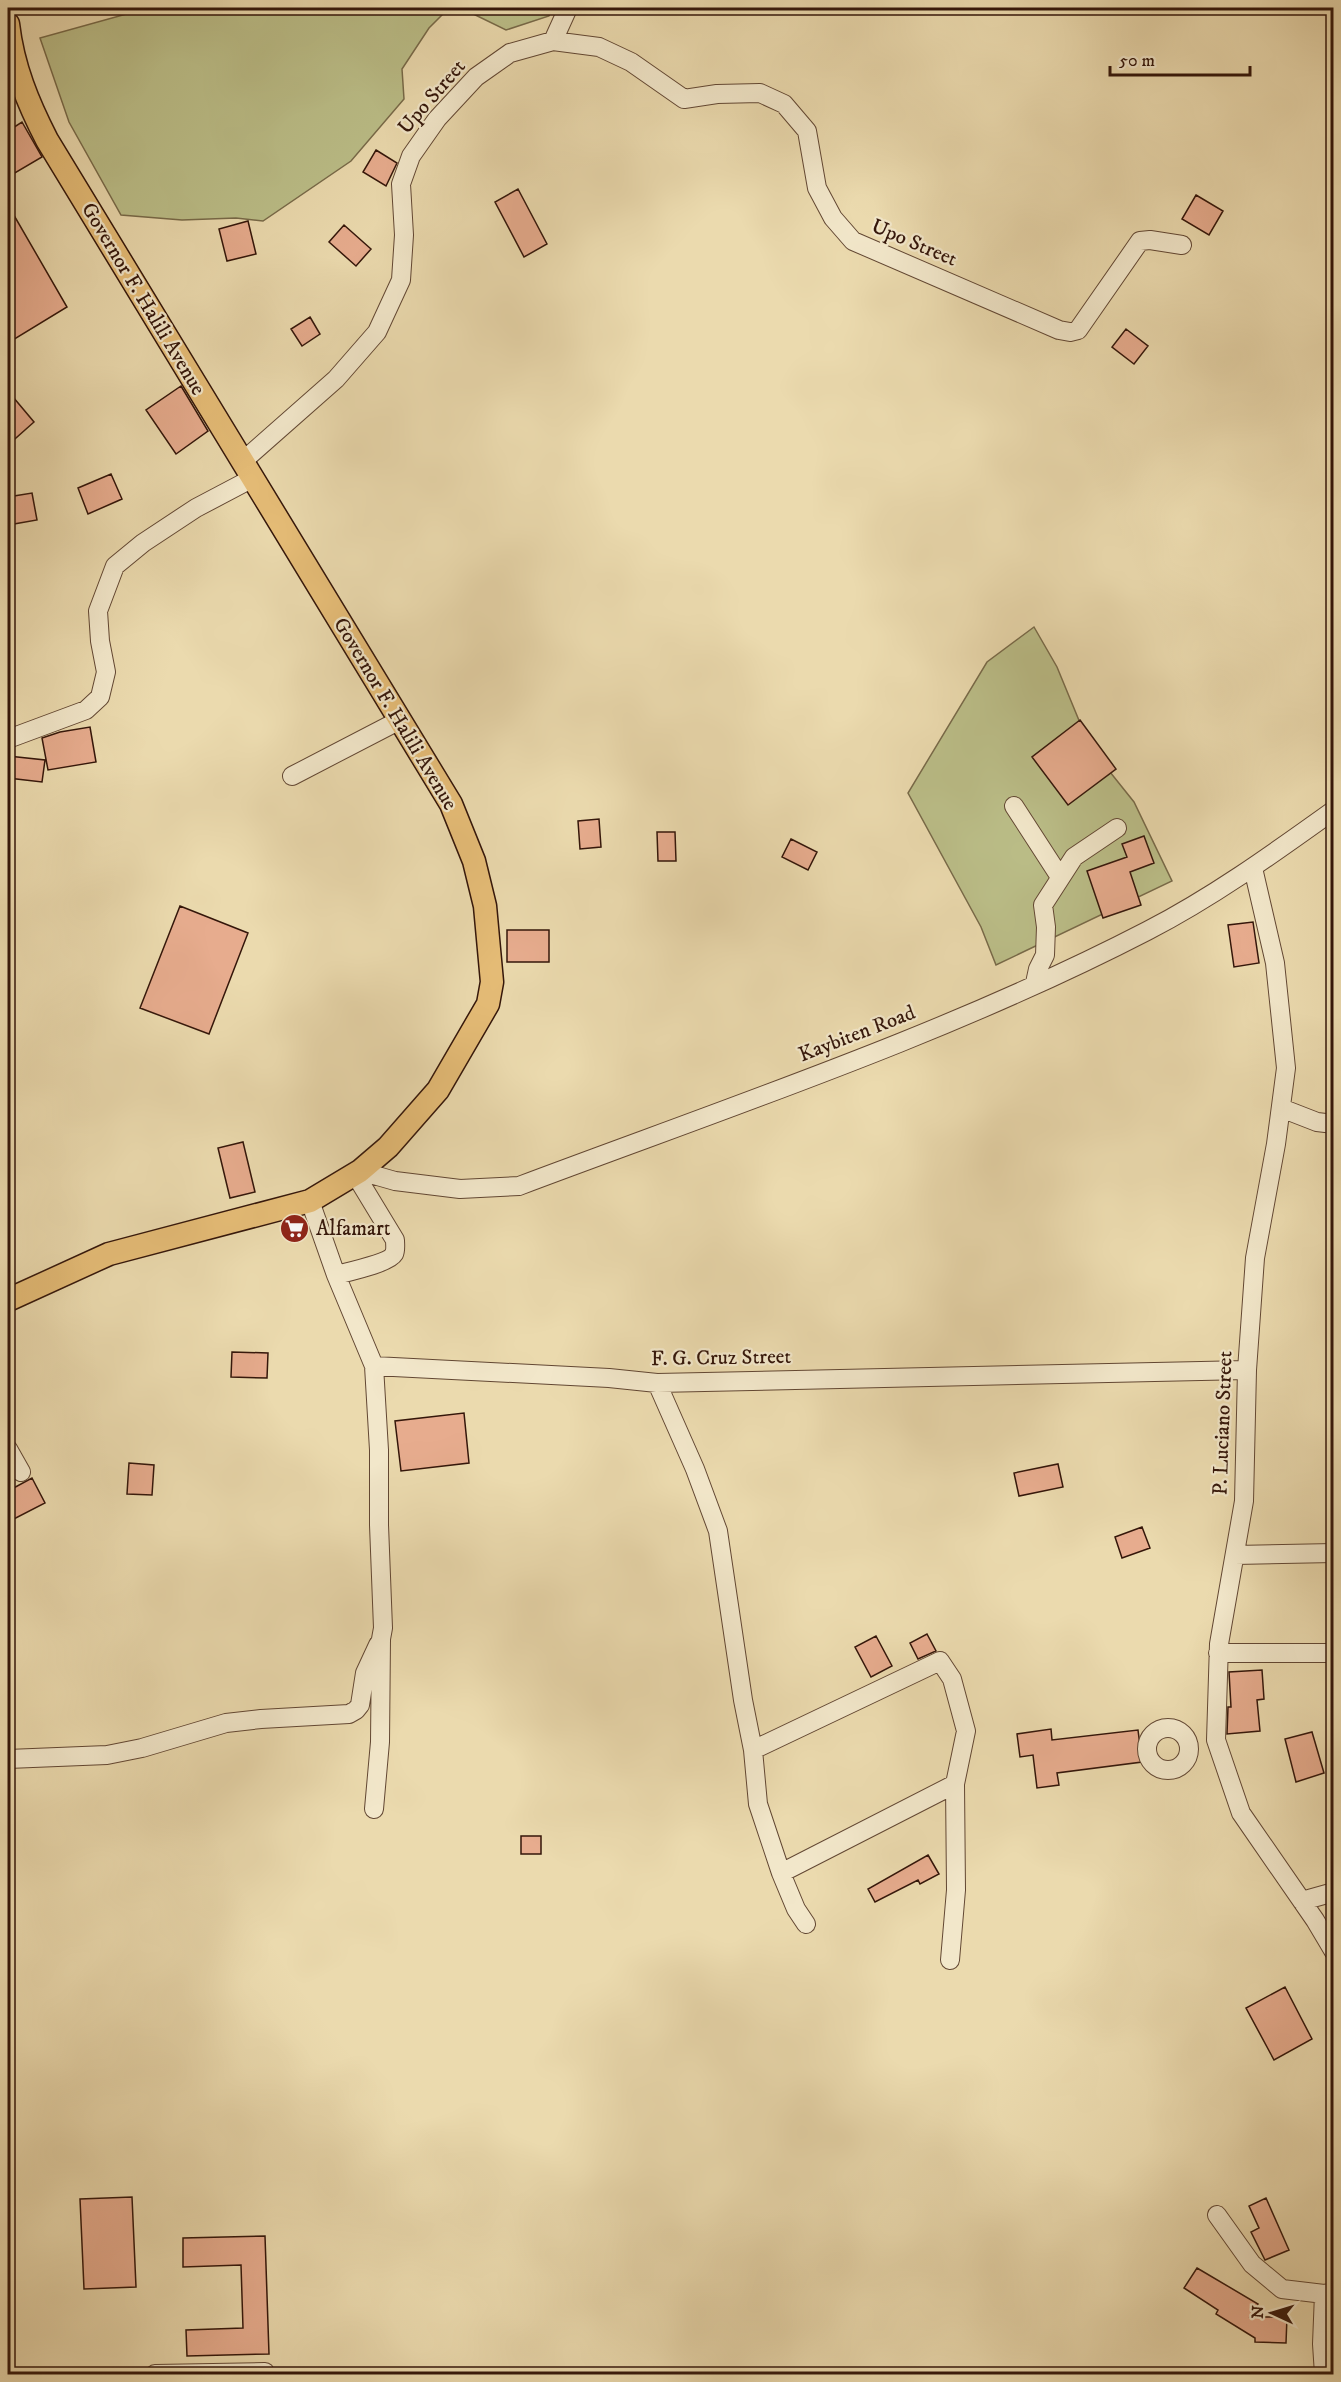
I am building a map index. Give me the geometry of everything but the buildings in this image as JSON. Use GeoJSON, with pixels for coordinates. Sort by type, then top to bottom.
{"type":"FeatureCollection","features":[{"type":"Feature","properties":{"kind":"main road","name":"Governor F. Halili Avenue"},"geometry":{"type":"LineString","coordinates":[[8,24],[15,65],[25,96],[46,140],[451,804],[474,861],[485,906],[492,982],[488,1004],[438,1090],[388,1147],[358,1172],[310,1201],[108,1254],[8,1300]]}},
{"type":"Feature","properties":{"kind":"street"},"geometry":{"type":"LineString","coordinates":[[554,41],[568,8]]}},
{"type":"Feature","properties":{"kind":"street","name":"Upo Street"},"geometry":{"type":"LineString","coordinates":[[8,739],[86,710],[100,697],[106,672],[98,612],[116,566],[143,543],[196,508],[247,470],[336,379],[377,332],[401,280],[404,235],[401,184],[411,156],[437,119],[476,78],[510,53],[554,41],[598,47],[631,62],[684,99],[717,94],[760,93],[784,104],[807,131],[817,188],[832,218],[853,241],[1059,330],[1070,332],[1078,330],[1140,241],[1150,240],[1182,245]]}},
{"type":"Feature","properties":{"kind":"street"},"geometry":{"type":"LineString","coordinates":[[292,776],[400,720]]}},
{"type":"Feature","properties":{"kind":"street"},"geometry":{"type":"LineString","coordinates":[[1014,806],[1060,877]]}},
{"type":"Feature","properties":{"kind":"street","name":"Kaybiten Road"},"geometry":{"type":"LineString","coordinates":[[358,1172],[395,1181],[460,1189],[519,1186],[933,1030],[1035,983],[1148,930],[1253,868],[1334,810]]}},
{"type":"Feature","properties":{"kind":"street"},"geometry":{"type":"LineString","coordinates":[[1035,983],[1038,969],[1045,955],[1046,927],[1043,905],[1074,857],[1117,828]]}},
{"type":"Feature","properties":{"kind":"street","name":"P. Luciano Street"},"geometry":{"type":"LineString","coordinates":[[1253,868],[1275,963],[1286,1068],[1255,1258],[1247,1370],[1244,1501],[1218,1653],[1216,1740],[1241,1814],[1302,1901],[1334,1952]]}},
{"type":"Feature","properties":{"kind":"street"},"geometry":{"type":"LineString","coordinates":[[1281,1108],[1317,1122],[1334,1124]]}},
{"type":"Feature","properties":{"kind":"street"},"geometry":{"type":"LineString","coordinates":[[336,1275],[378,1263],[392,1257],[395,1252],[395,1240],[358,1172]]}},
{"type":"Feature","properties":{"kind":"street"},"geometry":{"type":"LineString","coordinates":[[310,1201],[336,1275],[374,1366],[379,1449],[383,1628],[380,1742],[374,1809]]}},
{"type":"Feature","properties":{"kind":"street","name":"F. G. Cruz Street"},"geometry":{"type":"LineString","coordinates":[[374,1366],[609,1378],[657,1383],[1247,1370]]}},
{"type":"Feature","properties":{"kind":"street"},"geometry":{"type":"LineString","coordinates":[[657,1383],[695,1469],[718,1531],[742,1700],[753,1750],[758,1804],[780,1873],[796,1909],[806,1924]]}},
{"type":"Feature","properties":{"kind":"street"},"geometry":{"type":"LineString","coordinates":[[8,1449],[21,1472]]}},
{"type":"Feature","properties":{"kind":"street"},"geometry":{"type":"LineString","coordinates":[[1235,1555],[1334,1553]]}},
{"type":"Feature","properties":{"kind":"street"},"geometry":{"type":"LineString","coordinates":[[8,1759],[107,1755],[142,1748],[226,1723],[349,1714],[360,1705],[365,1673],[381,1639]]}},
{"type":"Feature","properties":{"kind":"street"},"geometry":{"type":"LineString","coordinates":[[1218,1653],[1334,1653]]}},
{"type":"Feature","properties":{"kind":"street"},"geometry":{"type":"LineString","coordinates":[[753,1750],[940,1661],[952,1679],[966,1731],[955,1785],[956,1890],[950,1960]]}},
{"type":"Feature","properties":{"kind":"street"},"geometry":{"type":"LineString","coordinates":[[1190,1745],[1216,1740]]}},
{"type":"Feature","properties":{"kind":"street"},"geometry":{"type":"LineString","coordinates":[[780,1873],[955,1785]]}},
{"type":"Feature","properties":{"kind":"street"},"geometry":{"type":"LineString","coordinates":[[1302,1901],[1334,1892]]}},
{"type":"Feature","properties":{"kind":"street"},"geometry":{"type":"LineString","coordinates":[[1217,2215],[1252,2264],[1282,2289],[1329,2293],[1322,2344],[1324,2374]]}},
{"type":"Feature","properties":{"kind":"street"},"geometry":{"type":"LineString","coordinates":[[154,2374],[265,2372]]}},
{"type":"Feature","properties":{"kind":"green space"},"geometry":{"type":"Polygon","coordinates":[[[148,8],[449,8],[429,28],[402,69],[404,99],[351,161],[263,221],[236,218],[182,220],[121,215],[69,122],[40,38],[148,8]]]}},
{"type":"Feature","properties":{"kind":"green space"},"geometry":{"type":"Polygon","coordinates":[[[461,8],[553,8],[549,16],[506,30],[461,8]]]}},
{"type":"Feature","properties":{"kind":"green space"},"geometry":{"type":"Polygon","coordinates":[[[1034,627],[1057,667],[1090,747],[1134,802],[1172,881],[996,965],[981,927],[908,793],[987,662],[1034,627]]]}},
{"type":"Feature","properties":{"kind":"place","name":"Alfamart"},"geometry":{"type":"Point","coordinates":[295,1229]}}]}
